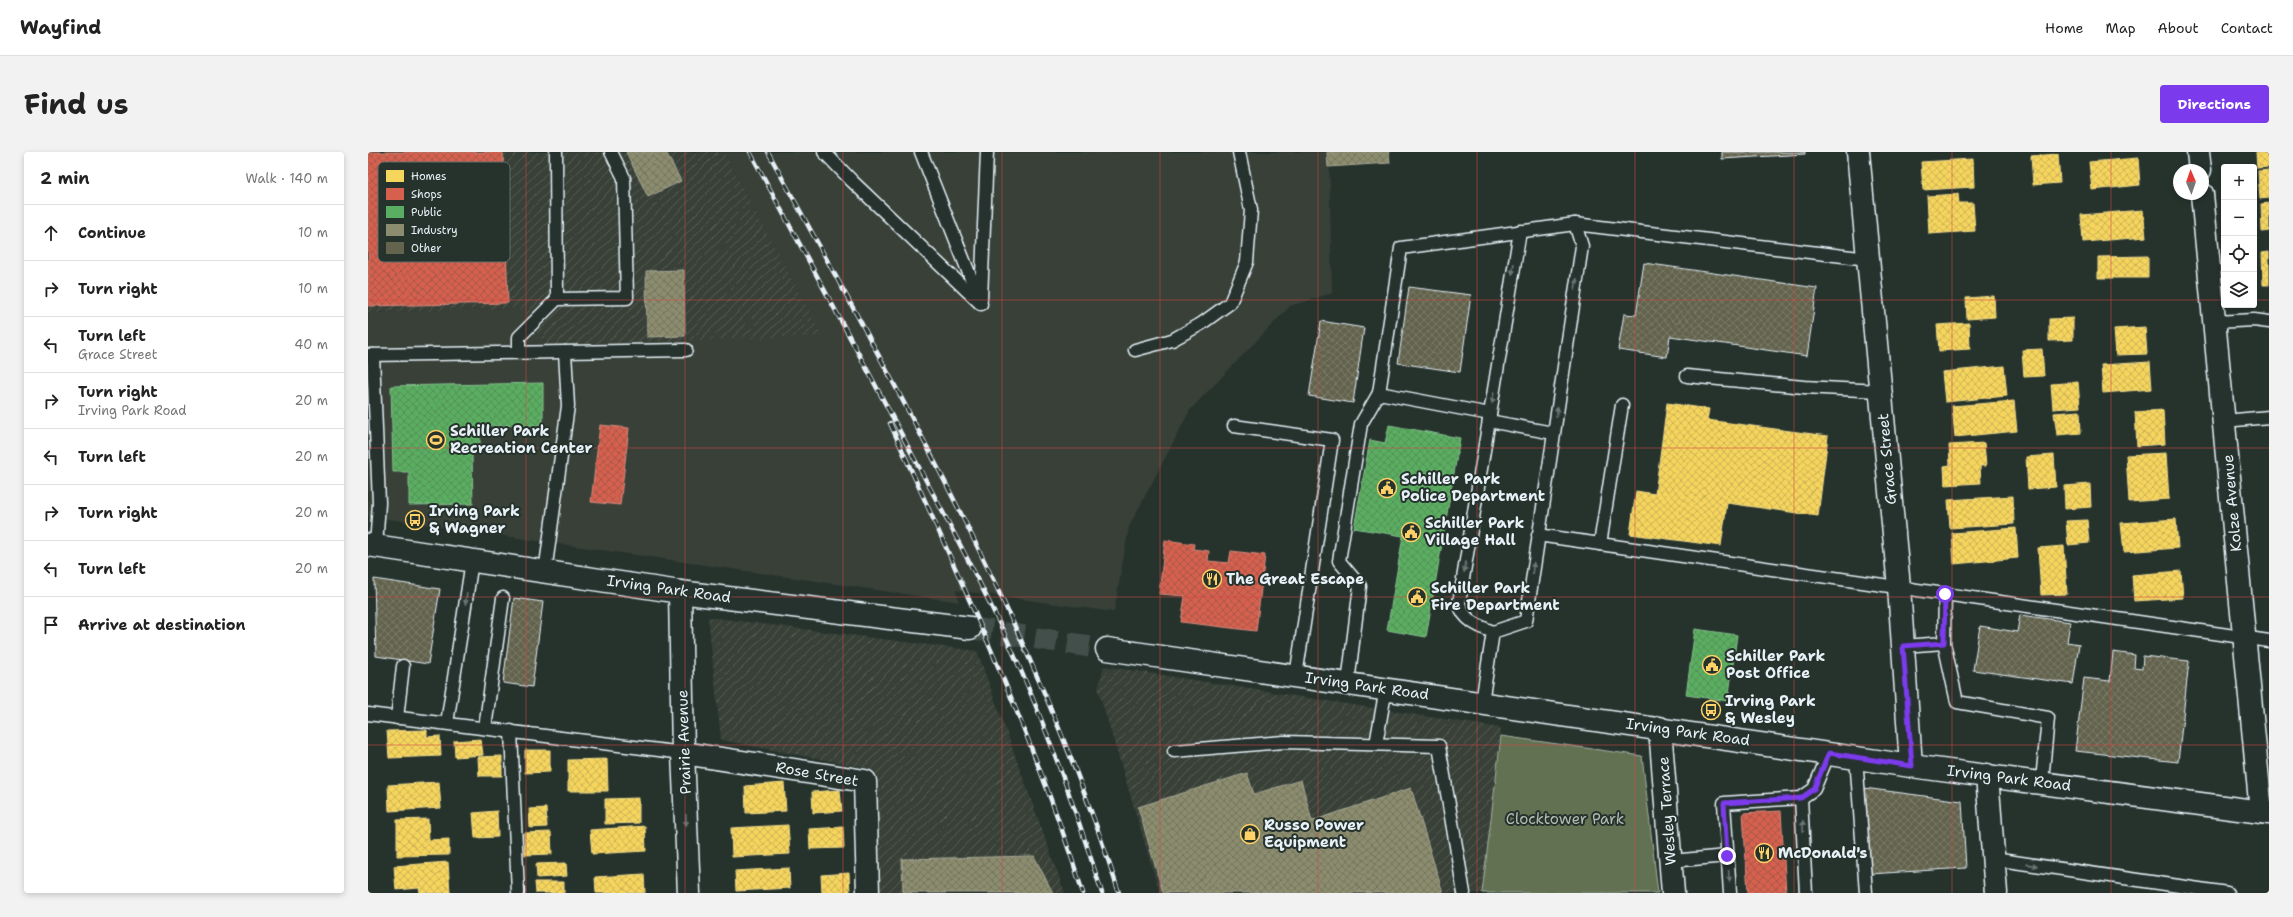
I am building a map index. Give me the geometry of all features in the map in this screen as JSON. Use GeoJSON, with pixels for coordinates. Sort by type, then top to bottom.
{"type":"FeatureCollection","features":[{"type":"Feature","properties":{"kind":"street","name":"Grace Street"},"geometry":{"type":"LineString","coordinates":[[1858,152],[1898,586],[1912,766]]}},
{"type":"Feature","properties":{"kind":"street"},"geometry":{"type":"LineString","coordinates":[[2198,152],[2199,164]]}},
{"type":"Feature","properties":{"kind":"street","name":"Kolze Avenue"},"geometry":{"type":"LineString","coordinates":[[2203,200],[2244,637],[2265,812]]}},
{"type":"Feature","properties":{"kind":"street","name":"Irving Park Road"},"geometry":{"type":"LineString","coordinates":[[372,546],[680,592],[970,628]]}},
{"type":"Feature","properties":{"kind":"street","name":"Prairie Avenue"},"geometry":{"type":"LineString","coordinates":[[680,592],[683,753],[689,893]]}},
{"type":"Feature","properties":{"kind":"street","name":"Irving Park Road"},"geometry":{"type":"LineString","coordinates":[[1108,649],[1386,688],[1912,766],[1987,776],[2042,781],[2265,812]]}},
{"type":"Feature","properties":{"kind":"street","name":"Wesley Terrace"},"geometry":{"type":"LineString","coordinates":[[1660,728],[1673,893]]}},
{"type":"Feature","properties":{"kind":"street","name":"Rose Street"},"geometry":{"type":"LineString","coordinates":[[683,753],[864,781],[868,893]]}},
{"type":"Feature","properties":{"kind":"street"},"geometry":{"type":"LineString","coordinates":[[1987,776],[1996,893]]}},
{"type":"Feature","properties":{"kind":"lane"},"geometry":{"type":"LineString","coordinates":[[556,152],[557,299]]}},
{"type":"Feature","properties":{"kind":"lane"},"geometry":{"type":"LineString","coordinates":[[519,352],[519,337],[557,299],[627,298],[624,178],[611,152]]}},
{"type":"Feature","properties":{"kind":"lane"},"geometry":{"type":"LineString","coordinates":[[824,152],[981,304]]}},
{"type":"Feature","properties":{"kind":"lane"},"geometry":{"type":"LineString","coordinates":[[922,152],[981,304]]}},
{"type":"Feature","properties":{"kind":"lane"},"geometry":{"type":"LineString","coordinates":[[981,304],[987,152]]}},
{"type":"Feature","properties":{"kind":"lane"},"geometry":{"type":"LineString","coordinates":[[1135,350],[1172,340],[1201,324],[1230,303],[1247,262],[1251,210],[1239,152]]}},
{"type":"Feature","properties":{"kind":"lane"},"geometry":{"type":"LineString","coordinates":[[1520,231],[1459,603],[1460,609],[1470,621],[1493,632],[1526,621],[1582,246],[1575,224]]}},
{"type":"Feature","properties":{"kind":"lane"},"geometry":{"type":"LineString","coordinates":[[1348,683],[1360,586],[1338,561],[1361,424],[1379,393],[1400,248],[1575,224],[1868,259]]}},
{"type":"Feature","properties":{"kind":"lane"},"geometry":{"type":"LineString","coordinates":[[2214,322],[2254,320],[2269,322]]}},
{"type":"Feature","properties":{"kind":"lane"},"geometry":{"type":"LineString","coordinates":[[372,546],[379,503],[370,355],[686,350]]}},
{"type":"Feature","properties":{"kind":"lane"},"geometry":{"type":"LineString","coordinates":[[545,572],[568,406],[564,352]]}},
{"type":"Feature","properties":{"kind":"lane"},"geometry":{"type":"LineString","coordinates":[[1687,376],[1804,387],[1880,391]]}},
{"type":"Feature","properties":{"kind":"lane"},"geometry":{"type":"LineString","coordinates":[[1379,393],[1553,433]]}},
{"type":"Feature","properties":{"kind":"lane"},"geometry":{"type":"LineString","coordinates":[[1600,544],[1622,405]]}},
{"type":"Feature","properties":{"kind":"lane"},"geometry":{"type":"LineString","coordinates":[[2224,421],[2269,417]]}},
{"type":"Feature","properties":{"kind":"lane"},"geometry":{"type":"LineString","coordinates":[[1234,426],[1332,440],[1296,676]]}},
{"type":"Feature","properties":{"kind":"lane"},"geometry":{"type":"LineString","coordinates":[[1538,535],[2269,641]]}},
{"type":"Feature","properties":{"kind":"lane"},"geometry":{"type":"LineString","coordinates":[[447,723],[472,561]]}},
{"type":"Feature","properties":{"kind":"lane"},"geometry":{"type":"LineString","coordinates":[[1945,594],[1944,643],[1957,702],[2048,718],[2042,781]]}},
{"type":"Feature","properties":{"kind":"lane"},"geometry":{"type":"LineString","coordinates":[[485,728],[503,598]]}},
{"type":"Feature","properties":{"kind":"lane"},"geometry":{"type":"LineString","coordinates":[[1482,702],[1493,632]]}},
{"type":"Feature","properties":{"kind":"lane"},"geometry":{"type":"LineString","coordinates":[[1903,646],[1944,643]]}},
{"type":"Feature","properties":{"kind":"lane"},"geometry":{"type":"LineString","coordinates":[[397,718],[403,666]]}},
{"type":"Feature","properties":{"kind":"lane"},"geometry":{"type":"LineString","coordinates":[[1376,744],[1386,688]]}},
{"type":"Feature","properties":{"kind":"lane"},"geometry":{"type":"LineString","coordinates":[[368,714],[683,753]]}},
{"type":"Feature","properties":{"kind":"lane"},"geometry":{"type":"LineString","coordinates":[[511,731],[518,893]]}},
{"type":"Feature","properties":{"kind":"lane"},"geometry":{"type":"LineString","coordinates":[[1174,751],[1284,742],[1439,746],[1464,893]]}},
{"type":"Feature","properties":{"kind":"lane"},"geometry":{"type":"LineString","coordinates":[[1730,893],[1724,803],[1801,798],[1814,789],[1829,753]]}},
{"type":"Feature","properties":{"kind":"lane"},"geometry":{"type":"LineString","coordinates":[[1856,757],[1866,893]]}},
{"type":"Feature","properties":{"kind":"lane"},"geometry":{"type":"LineString","coordinates":[[1801,798],[1806,893]]}},
{"type":"Feature","properties":{"kind":"lane"},"geometry":{"type":"LineString","coordinates":[[1671,861],[1727,856]]}},
{"type":"Feature","properties":{"kind":"lane"},"geometry":{"type":"LineString","coordinates":[[1993,860],[2227,893]]}},
{"type":"Feature","properties":{"kind":"shaded area"},"geometry":{"type":"Polygon","coordinates":[[[368,152],[724,152],[822,336],[546,345],[518,308],[368,313],[368,152]]]}},
{"type":"Feature","properties":{"kind":"shaded area"},"geometry":{"type":"Polygon","coordinates":[[[724,152],[1329,152],[1332,293],[1290,306],[1190,410],[1129,527],[1114,612],[956,590],[959,602],[368,516],[368,313],[518,308],[821,335],[724,152]]]}},
{"type":"Feature","properties":{"kind":"shaded area"},"geometry":{"type":"Polygon","coordinates":[[[708,617],[977,651],[1065,893],[878,893],[872,769],[721,740],[708,617]]]}},
{"type":"Feature","properties":{"kind":"shaded area"},"geometry":{"type":"Polygon","coordinates":[[[1104,666],[1501,728],[1482,893],[1160,893],[1098,689],[1104,666]]]}},
{"type":"Feature","properties":{"kind":"green space","name":"Clocktower Park"},"geometry":{"type":"Polygon","coordinates":[[[1501,736],[1642,756],[1658,893],[1482,893],[1501,736]]]}},
{"type":"Feature","properties":{"kind":"building: Homes"},"geometry":{"type":"Polygon","coordinates":[[[2256,152],[2269,152],[2269,167],[2257,168],[2256,152]]]}},
{"type":"Feature","properties":{"kind":"building: Homes"},"geometry":{"type":"Polygon","coordinates":[[[2058,154],[2060,183],[2033,185],[2031,156],[2058,154]]]}},
{"type":"Feature","properties":{"kind":"building: Homes"},"geometry":{"type":"Polygon","coordinates":[[[2138,158],[2140,185],[2092,190],[2089,162],[2138,158]]]}},
{"type":"Feature","properties":{"kind":"building: Homes"},"geometry":{"type":"Polygon","coordinates":[[[1973,159],[1974,187],[1923,190],[1921,162],[1973,159]]]}},
{"type":"Feature","properties":{"kind":"building: Homes"},"geometry":{"type":"Polygon","coordinates":[[[2269,170],[2269,198],[2260,199],[2258,171],[2269,170]]]}},
{"type":"Feature","properties":{"kind":"building: Homes"},"geometry":{"type":"Polygon","coordinates":[[[1958,194],[1959,203],[1973,203],[1975,231],[1929,234],[1927,196],[1958,194]]]}},
{"type":"Feature","properties":{"kind":"building: Homes"},"geometry":{"type":"Polygon","coordinates":[[[2269,203],[2269,231],[2262,232],[2261,204],[2269,203]]]}},
{"type":"Feature","properties":{"kind":"building: Homes"},"geometry":{"type":"Polygon","coordinates":[[[2143,210],[2146,237],[2083,242],[2081,215],[2143,210]]]}},
{"type":"Feature","properties":{"kind":"building: Homes"},"geometry":{"type":"Polygon","coordinates":[[[2269,252],[2269,285],[2263,285],[2262,253],[2269,252]]]}},
{"type":"Feature","properties":{"kind":"building: Homes"},"geometry":{"type":"Polygon","coordinates":[[[2148,256],[2148,278],[2098,278],[2098,257],[2148,256]]]}},
{"type":"Feature","properties":{"kind":"building: Homes"},"geometry":{"type":"Polygon","coordinates":[[[1994,296],[1995,317],[1967,319],[1966,298],[1994,296]]]}},
{"type":"Feature","properties":{"kind":"building: Homes"},"geometry":{"type":"Polygon","coordinates":[[[2073,318],[2073,340],[2049,341],[2049,319],[2073,318]]]}},
{"type":"Feature","properties":{"kind":"building: Homes"},"geometry":{"type":"Polygon","coordinates":[[[1969,323],[1970,349],[1939,351],[1937,325],[1969,323]]]}},
{"type":"Feature","properties":{"kind":"building: Homes"},"geometry":{"type":"Polygon","coordinates":[[[2145,327],[2147,354],[2116,355],[2114,329],[2145,327]]]}},
{"type":"Feature","properties":{"kind":"building: Homes"},"geometry":{"type":"Polygon","coordinates":[[[2042,349],[2044,376],[2024,377],[2022,350],[2042,349]]]}},
{"type":"Feature","properties":{"kind":"building: Homes"},"geometry":{"type":"Polygon","coordinates":[[[2150,362],[2152,389],[2103,393],[2101,365],[2150,362]]]}},
{"type":"Feature","properties":{"kind":"building: Homes"},"geometry":{"type":"Polygon","coordinates":[[[2004,366],[2007,396],[1945,402],[1942,372],[2004,366]]]}},
{"type":"Feature","properties":{"kind":"building: Homes"},"geometry":{"type":"Polygon","coordinates":[[[2078,382],[2080,407],[2053,409],[2051,384],[2078,382]]]}},
{"type":"Feature","properties":{"kind":"building: Homes"},"geometry":{"type":"Polygon","coordinates":[[[2014,401],[2017,431],[1955,437],[1952,406],[2014,401]]]}},
{"type":"Feature","properties":{"kind":"building: Homes"},"geometry":{"type":"Polygon","coordinates":[[[1667,403],[1709,409],[1707,420],[1828,436],[1818,516],[1727,503],[1721,546],[1630,534],[1636,491],[1655,494],[1667,403]]]}},
{"type":"Feature","properties":{"kind":"building: Homes"},"geometry":{"type":"Polygon","coordinates":[[[2163,410],[2165,444],[2137,446],[2135,412],[2163,410]]]}},
{"type":"Feature","properties":{"kind":"building: Homes"},"geometry":{"type":"Polygon","coordinates":[[[2080,411],[2081,433],[2057,435],[2054,413],[2080,411]]]}},
{"type":"Feature","properties":{"kind":"building: Homes"},"geometry":{"type":"Polygon","coordinates":[[[1984,443],[1986,466],[1980,466],[1981,483],[1945,485],[1944,466],[1950,465],[1949,445],[1984,443]]]}},
{"type":"Feature","properties":{"kind":"building: Homes"},"geometry":{"type":"Polygon","coordinates":[[[2166,453],[2169,499],[2129,502],[2126,455],[2166,453]]]}},
{"type":"Feature","properties":{"kind":"building: Homes"},"geometry":{"type":"Polygon","coordinates":[[[2054,455],[2056,487],[2028,489],[2026,457],[2054,455]]]}},
{"type":"Feature","properties":{"kind":"building: Homes"},"geometry":{"type":"Polygon","coordinates":[[[2090,484],[2091,507],[2065,509],[2064,486],[2090,484]]]}},
{"type":"Feature","properties":{"kind":"building: Homes"},"geometry":{"type":"Polygon","coordinates":[[[2013,496],[2014,524],[1950,528],[1948,500],[2013,496]]]}},
{"type":"Feature","properties":{"kind":"building: Homes"},"geometry":{"type":"Polygon","coordinates":[[[2176,519],[2178,548],[2124,552],[2121,523],[2176,519]]]}},
{"type":"Feature","properties":{"kind":"building: Homes"},"geometry":{"type":"Polygon","coordinates":[[[2087,520],[2089,543],[2068,545],[2066,521],[2087,520]]]}},
{"type":"Feature","properties":{"kind":"building: Homes"},"geometry":{"type":"Polygon","coordinates":[[[2016,528],[2018,558],[1954,564],[1952,533],[2016,528]]]}},
{"type":"Feature","properties":{"kind":"building: Homes"},"geometry":{"type":"Polygon","coordinates":[[[2064,546],[2067,594],[2041,595],[2038,548],[2064,546]]]}},
{"type":"Feature","properties":{"kind":"building: Homes"},"geometry":{"type":"Polygon","coordinates":[[[2181,571],[2183,598],[2134,601],[2132,575],[2181,571]]]}},
{"type":"Feature","properties":{"kind":"building: Homes"},"geometry":{"type":"Polygon","coordinates":[[[427,730],[427,737],[440,736],[441,756],[389,758],[387,731],[427,730]]]}},
{"type":"Feature","properties":{"kind":"building: Homes"},"geometry":{"type":"Polygon","coordinates":[[[481,739],[483,755],[455,757],[454,741],[481,739]]]}},
{"type":"Feature","properties":{"kind":"building: Homes"},"geometry":{"type":"Polygon","coordinates":[[[525,750],[550,750],[550,772],[525,773],[525,750]]]}},
{"type":"Feature","properties":{"kind":"building: Homes"},"geometry":{"type":"Polygon","coordinates":[[[502,756],[502,776],[479,776],[478,757],[502,756]]]}},
{"type":"Feature","properties":{"kind":"building: Homes"},"geometry":{"type":"Polygon","coordinates":[[[607,759],[608,791],[568,791],[568,760],[607,759]]]}},
{"type":"Feature","properties":{"kind":"building: Homes"},"geometry":{"type":"Polygon","coordinates":[[[439,782],[441,808],[389,811],[388,785],[439,782]]]}},
{"type":"Feature","properties":{"kind":"building: Homes"},"geometry":{"type":"Polygon","coordinates":[[[784,783],[786,811],[746,813],[745,786],[784,783]]]}},
{"type":"Feature","properties":{"kind":"building: Homes"},"geometry":{"type":"Polygon","coordinates":[[[840,790],[842,811],[813,813],[812,792],[840,790]]]}},
{"type":"Feature","properties":{"kind":"building: Homes"},"geometry":{"type":"Polygon","coordinates":[[[639,798],[639,823],[605,824],[605,799],[639,798]]]}},
{"type":"Feature","properties":{"kind":"building: Homes"},"geometry":{"type":"Polygon","coordinates":[[[546,808],[547,827],[530,828],[529,809],[546,808]]]}},
{"type":"Feature","properties":{"kind":"building: Homes"},"geometry":{"type":"Polygon","coordinates":[[[497,811],[498,837],[475,838],[473,813],[497,811]]]}},
{"type":"Feature","properties":{"kind":"building: Homes"},"geometry":{"type":"Polygon","coordinates":[[[428,819],[429,840],[449,839],[449,855],[397,856],[397,820],[428,819]]]}},
{"type":"Feature","properties":{"kind":"building: Homes"},"geometry":{"type":"Polygon","coordinates":[[[788,825],[790,854],[732,857],[731,828],[788,825]]]}},
{"type":"Feature","properties":{"kind":"building: Homes"},"geometry":{"type":"Polygon","coordinates":[[[645,826],[646,851],[592,854],[590,830],[645,826]]]}},
{"type":"Feature","properties":{"kind":"building: Homes"},"geometry":{"type":"Polygon","coordinates":[[[843,827],[844,848],[810,849],[809,829],[843,827]]]}},
{"type":"Feature","properties":{"kind":"building: Homes"},"geometry":{"type":"Polygon","coordinates":[[[551,832],[552,854],[525,855],[524,833],[551,832]]]}},
{"type":"Feature","properties":{"kind":"building: Homes"},"geometry":{"type":"Polygon","coordinates":[[[448,862],[450,893],[420,893],[419,888],[396,890],[394,866],[448,862]]]}},
{"type":"Feature","properties":{"kind":"building: Homes"},"geometry":{"type":"Polygon","coordinates":[[[566,863],[567,876],[537,878],[536,864],[566,863]]]}},
{"type":"Feature","properties":{"kind":"building: Homes"},"geometry":{"type":"Polygon","coordinates":[[[789,868],[790,888],[736,891],[735,871],[789,868]]]}},
{"type":"Feature","properties":{"kind":"building: Homes"},"geometry":{"type":"Polygon","coordinates":[[[849,873],[850,893],[822,893],[821,875],[849,873]]]}},
{"type":"Feature","properties":{"kind":"building: Homes"},"geometry":{"type":"Polygon","coordinates":[[[644,874],[645,893],[596,893],[595,877],[644,874]]]}},
{"type":"Feature","properties":{"kind":"building: Homes"},"geometry":{"type":"Polygon","coordinates":[[[535,882],[564,882],[564,893],[536,893],[535,882]]]}},
{"type":"Feature","properties":{"kind":"building: Shops"},"geometry":{"type":"Polygon","coordinates":[[[368,152],[503,152],[503,162],[378,162],[378,262],[507,262],[508,303],[368,306],[368,152]]]}},
{"type":"Feature","properties":{"kind":"building: Shops"},"geometry":{"type":"Polygon","coordinates":[[[600,425],[629,428],[620,505],[591,502],[600,425]]]}},
{"type":"Feature","properties":{"kind":"building: Shops","name":"The Great Escape"},"geometry":{"type":"Polygon","coordinates":[[[1165,540],[1194,544],[1193,549],[1209,551],[1208,561],[1229,563],[1231,551],[1265,555],[1256,631],[1181,622],[1185,596],[1159,594],[1165,540]]]}},
{"type":"Feature","properties":{"kind":"building: Shops","name":"McDonald's"},"geometry":{"type":"Polygon","coordinates":[[[1781,811],[1786,893],[1748,893],[1743,813],[1781,811]]]}},
{"type":"Feature","properties":{"kind":"building: Public","name":"Schiller Park Recreation Center"},"geometry":{"type":"Polygon","coordinates":[[[543,383],[543,425],[480,426],[480,453],[472,454],[473,504],[409,505],[409,472],[393,472],[391,386],[543,383]]]}},
{"type":"Feature","properties":{"kind":"building: Public","name":"Schiller Park Village Hall"},"geometry":{"type":"Polygon","coordinates":[[[1389,425],[1460,438],[1426,637],[1387,630],[1403,536],[1354,528],[1370,440],[1385,443],[1389,425]]]}},
{"type":"Feature","properties":{"kind":"building: Public","name":"Schiller Park Post Office"},"geometry":{"type":"Polygon","coordinates":[[[1695,629],[1737,635],[1728,701],[1686,695],[1695,629]]]}},
{"type":"Feature","properties":{"kind":"building: Industry"},"geometry":{"type":"Polygon","coordinates":[[[626,152],[666,152],[681,181],[648,197],[626,152]]]}},
{"type":"Feature","properties":{"kind":"building: Industry"},"geometry":{"type":"Polygon","coordinates":[[[1327,152],[1389,152],[1390,163],[1328,167],[1327,152]]]}},
{"type":"Feature","properties":{"kind":"building: Industry"},"geometry":{"type":"Polygon","coordinates":[[[684,270],[685,336],[647,337],[646,271],[684,270]]]}},
{"type":"Feature","properties":{"kind":"building: Industry"},"geometry":{"type":"Polygon","coordinates":[[[1247,773],[1254,794],[1301,780],[1312,821],[1411,788],[1443,893],[1163,893],[1138,807],[1247,773]]]}},
{"type":"Feature","properties":{"kind":"building: Industry"},"geometry":{"type":"Polygon","coordinates":[[[1034,856],[1053,893],[903,893],[902,859],[1034,856]]]}},
{"type":"Feature","properties":{"kind":"building: Other"},"geometry":{"type":"Polygon","coordinates":[[[1722,152],[1805,152],[1805,154],[1722,159],[1722,152]]]}},
{"type":"Feature","properties":{"kind":"building: Other"},"geometry":{"type":"Polygon","coordinates":[[[1644,263],[1817,288],[1807,356],[1670,336],[1667,357],[1618,350],[1624,314],[1636,315],[1644,263]]]}},
{"type":"Feature","properties":{"kind":"building: Other"},"geometry":{"type":"Polygon","coordinates":[[[1409,287],[1471,295],[1460,372],[1398,363],[1409,287]]]}},
{"type":"Feature","properties":{"kind":"building: Other"},"geometry":{"type":"Polygon","coordinates":[[[1321,321],[1364,328],[1353,403],[1309,396],[1321,321]]]}},
{"type":"Feature","properties":{"kind":"building: Other"},"geometry":{"type":"Polygon","coordinates":[[[374,579],[440,589],[428,664],[376,656],[374,579]]]}},
{"type":"Feature","properties":{"kind":"building: Other"},"geometry":{"type":"Polygon","coordinates":[[[514,598],[543,602],[532,687],[503,683],[514,598]]]}},
{"type":"Feature","properties":{"kind":"building: Other"},"geometry":{"type":"Polygon","coordinates":[[[2020,615],[2070,622],[2067,642],[2079,644],[2073,684],[1973,670],[1980,626],[2017,632],[2020,615]]]}},
{"type":"Feature","properties":{"kind":"building: Other"},"geometry":{"type":"Polygon","coordinates":[[[2113,652],[2135,655],[2134,668],[2142,669],[2143,656],[2189,661],[2178,762],[2075,751],[2084,678],[2110,681],[2113,652]]]}},
{"type":"Feature","properties":{"kind":"building: Other"},"geometry":{"type":"Polygon","coordinates":[[[1864,788],[1962,801],[1966,868],[1869,874],[1864,788]]]}},
{"type":"Feature","properties":{"kind":"tunnel"},"geometry":{"type":"LineString","coordinates":[[970,628],[1107,649]]}},
{"type":"Feature","properties":{"kind":"railway"},"geometry":{"type":"LineString","coordinates":[[750,152],[944,514],[1002,628],[1028,687],[1058,763],[1102,893]]}},
{"type":"Feature","properties":{"kind":"railway"},"geometry":{"type":"LineString","coordinates":[[768,152],[915,423],[962,515],[1006,607],[1048,701],[1085,796],[1119,893]]}},
{"type":"Feature","properties":{"kind":"railway"},"geometry":{"type":"LineString","coordinates":[[890,423],[968,597],[1018,714],[1063,833],[1083,893]]}},
{"type":"Feature","properties":{"kind":"place","name":"Schiller Park Recreation Center"},"geometry":{"type":"Point","coordinates":[436,440]}},
{"type":"Feature","properties":{"kind":"place","name":"Schiller Park Police Department"},"geometry":{"type":"Point","coordinates":[1387,488]}},
{"type":"Feature","properties":{"kind":"place","name":"Irving Park & Wagner"},"geometry":{"type":"Point","coordinates":[415,520]}},
{"type":"Feature","properties":{"kind":"place","name":"Schiller Park Village Hall"},"geometry":{"type":"Point","coordinates":[1411,532]}},
{"type":"Feature","properties":{"kind":"place","name":"The Great Escape"},"geometry":{"type":"Point","coordinates":[1212,579]}},
{"type":"Feature","properties":{"kind":"place","name":"Schiller Park Fire Department"},"geometry":{"type":"Point","coordinates":[1417,597]}},
{"type":"Feature","properties":{"kind":"place","name":"Schiller Park Post Office"},"geometry":{"type":"Point","coordinates":[1712,665]}},
{"type":"Feature","properties":{"kind":"place","name":"Irving Park & Wesley"},"geometry":{"type":"Point","coordinates":[1711,710]}},
{"type":"Feature","properties":{"kind":"place","name":"Russo Power Equipment"},"geometry":{"type":"Point","coordinates":[1250,834]}},
{"type":"Feature","properties":{"kind":"place","name":"McDonald's"},"geometry":{"type":"Point","coordinates":[1764,853]}},
{"type":"Feature","properties":{"kind":"route"},"geometry":{"type":"LineString","coordinates":[[1727,856],[1724,803],[1801,798],[1814,789],[1829,753],[1912,766],[1903,646],[1944,643],[1945,594]]}}]}
